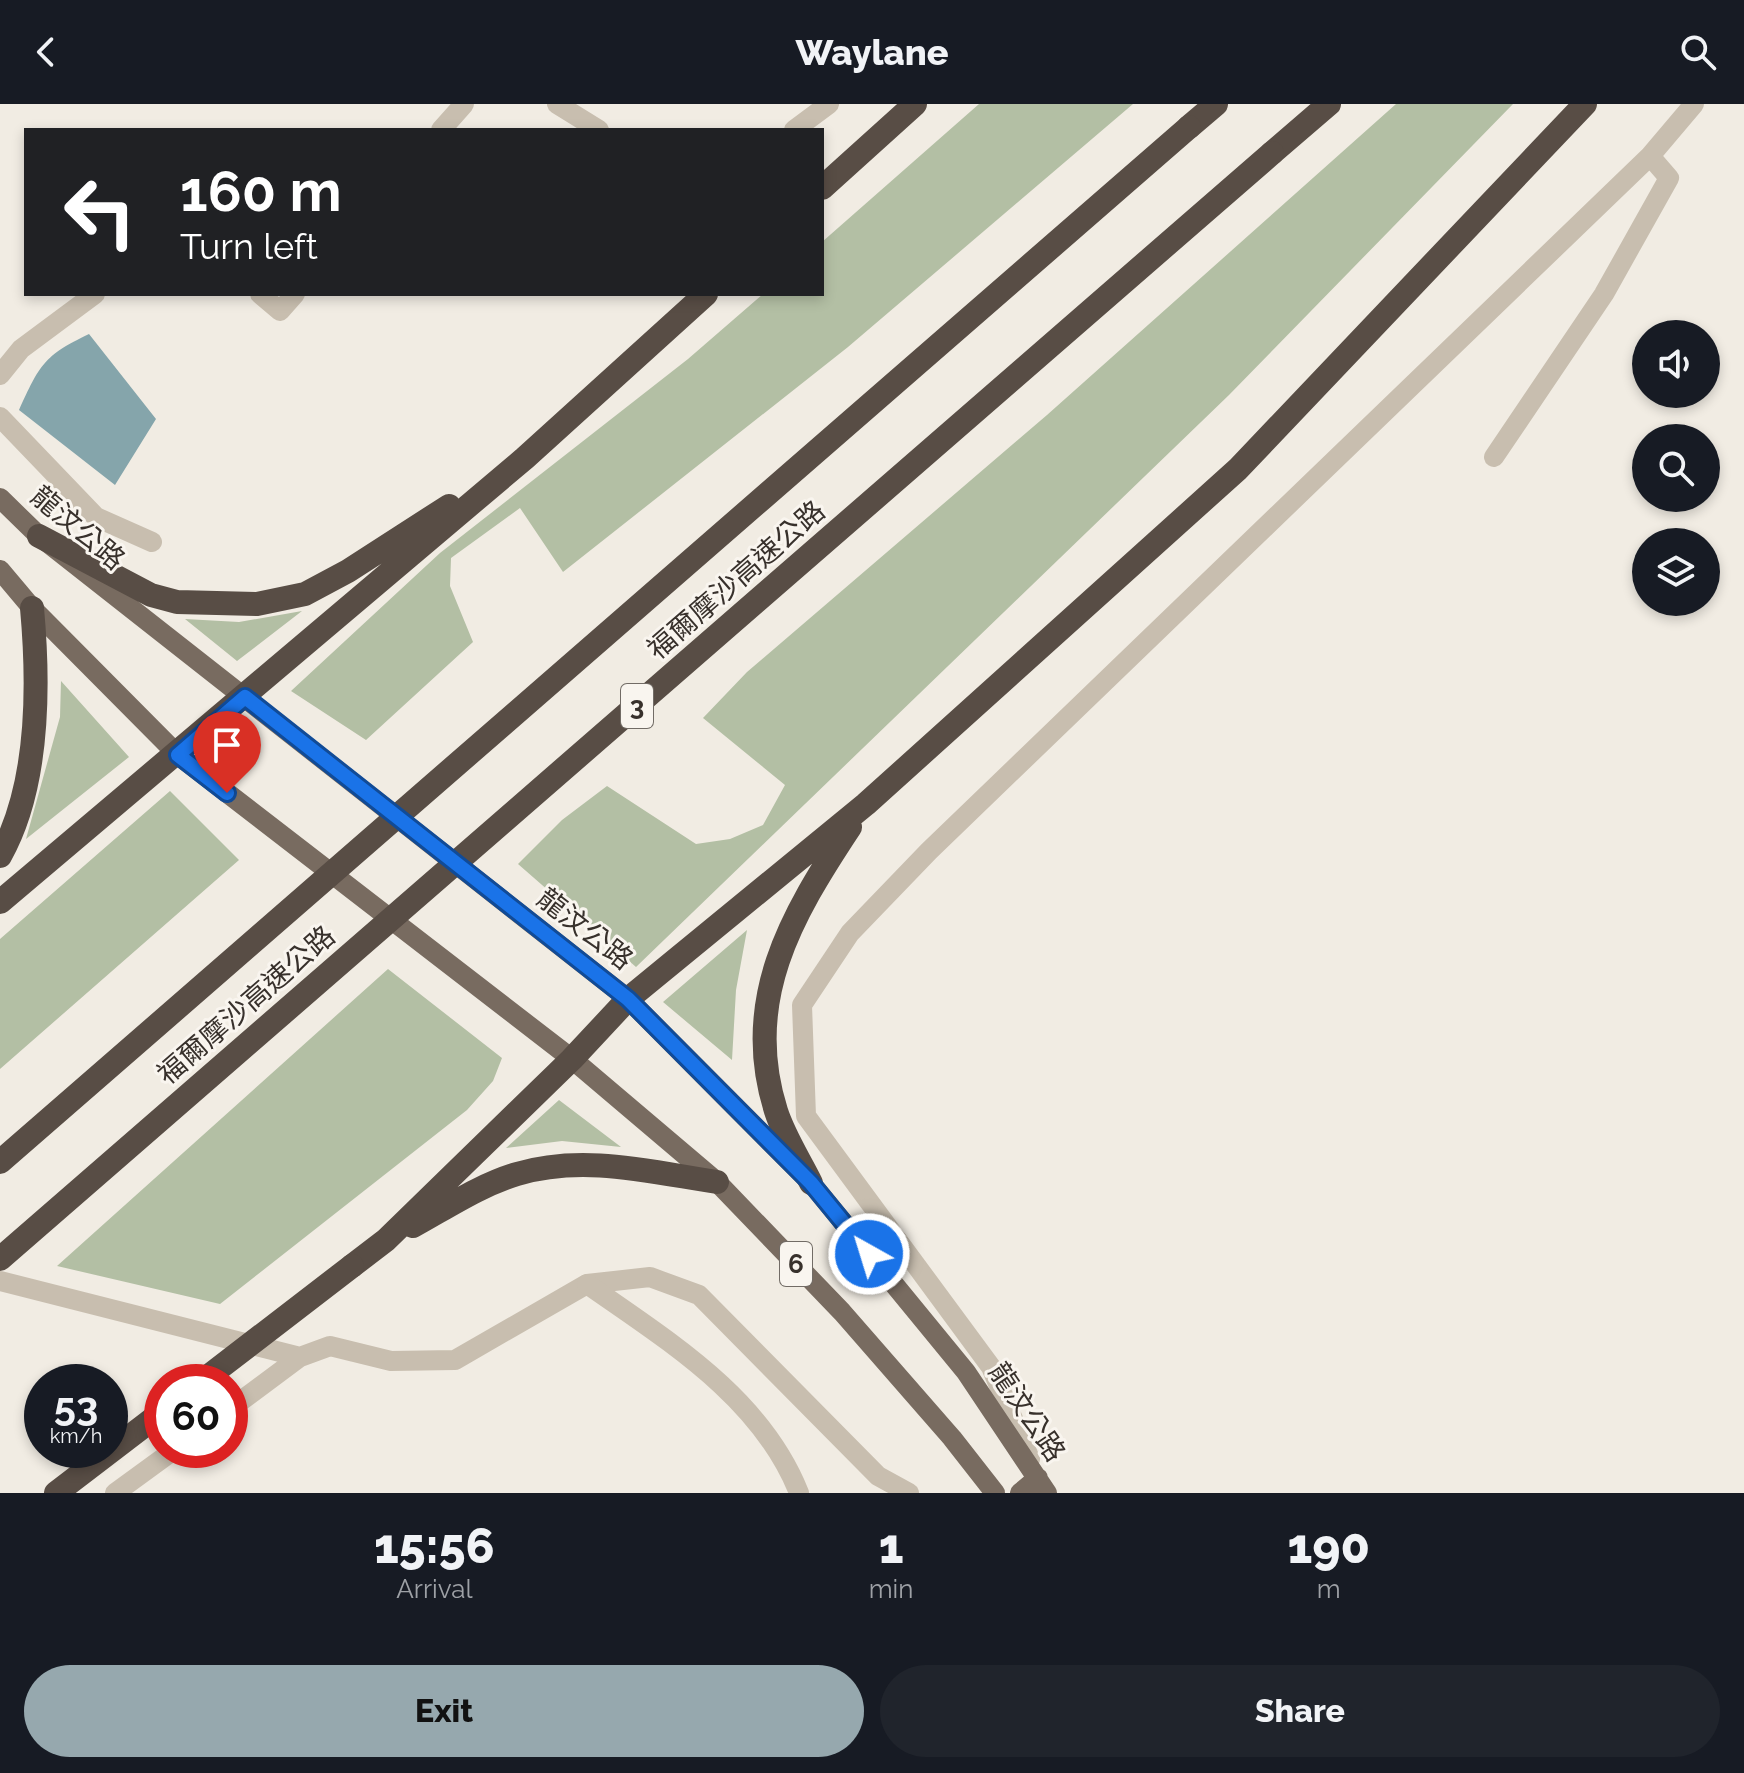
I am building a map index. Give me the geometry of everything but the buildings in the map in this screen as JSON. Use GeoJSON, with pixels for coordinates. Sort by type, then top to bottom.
{"type":"FeatureCollection","features":[{"type":"Feature","properties":{"kind":"highway"},"geometry":{"type":"LineString","coordinates":[[824,186],[915,104]]}},
{"type":"Feature","properties":{"kind":"highway","name":"福爾摩沙高速公路"},"geometry":{"type":"LineString","coordinates":[[0,1162],[1216,104]]}},
{"type":"Feature","properties":{"kind":"highway","name":"福爾摩沙高速公路"},"geometry":{"type":"LineString","coordinates":[[0,1259],[1329,104]]}},
{"type":"Feature","properties":{"kind":"highway"},"geometry":{"type":"LineString","coordinates":[[224,1364],[386,1240],[572,1059],[628,999],[866,804],[1238,469],[1585,104]]}},
{"type":"Feature","properties":{"kind":"highway"},"geometry":{"type":"LineString","coordinates":[[0,902],[178,755],[525,458],[704,296]]}},
{"type":"Feature","properties":{"kind":"highway"},"geometry":{"type":"LineString","coordinates":[[39,536],[151,595],[177,602],[280,601],[305,594],[348,571],[525,458]]}},
{"type":"Feature","properties":{"kind":"highway"},"geometry":{"type":"LineString","coordinates":[[0,856],[19,807],[33,733],[36,656],[32,608]]}},
{"type":"Feature","properties":{"kind":"highway"},"geometry":{"type":"LineString","coordinates":[[811,1183],[776,1113],[765,1047],[765,1008],[772,973],[787,932],[821,872],[866,804]]}},
{"type":"Feature","properties":{"kind":"highway"},"geometry":{"type":"LineString","coordinates":[[386,1240],[483,1188],[551,1166],[590,1164],[717,1182]]}},
{"type":"Feature","properties":{"kind":"highway"},"geometry":{"type":"LineString","coordinates":[[56,1493],[144,1426]]}},
{"type":"Feature","properties":{"kind":"main road","name":"龍汶公路"},"geometry":{"type":"LineString","coordinates":[[0,498],[39,536],[628,999],[811,1183],[966,1372],[1043,1485]]}},
{"type":"Feature","properties":{"kind":"main road","name":"6"},"geometry":{"type":"LineString","coordinates":[[0,570],[32,608],[178,755],[572,1059],[717,1182],[842,1312],[995,1493]]}},
{"type":"Feature","properties":{"kind":"main road"},"geometry":{"type":"LineString","coordinates":[[1020,1493],[1043,1485]]}},
{"type":"Feature","properties":{"kind":"street"},"geometry":{"type":"LineString","coordinates":[[443,128],[464,104]]}},
{"type":"Feature","properties":{"kind":"street"},"geometry":{"type":"LineString","coordinates":[[557,104],[596,128]]}},
{"type":"Feature","properties":{"kind":"street"},"geometry":{"type":"LineString","coordinates":[[797,128],[829,104]]}},
{"type":"Feature","properties":{"kind":"street"},"geometry":{"type":"LineString","coordinates":[[1043,1485],[991,1367],[806,1116],[802,1005],[850,933],[929,851],[1650,156],[1694,104]]}},
{"type":"Feature","properties":{"kind":"street"},"geometry":{"type":"LineString","coordinates":[[1494,457],[1604,294],[1669,178],[1650,156]]}},
{"type":"Feature","properties":{"kind":"street"},"geometry":{"type":"LineString","coordinates":[[0,375],[21,349],[92,296]]}},
{"type":"Feature","properties":{"kind":"street"},"geometry":{"type":"LineString","coordinates":[[262,296],[280,311],[293,296]]}},
{"type":"Feature","properties":{"kind":"street"},"geometry":{"type":"LineString","coordinates":[[0,417],[96,517],[152,542]]}},
{"type":"Feature","properties":{"kind":"street"},"geometry":{"type":"LineString","coordinates":[[248,1396],[300,1357],[330,1346],[391,1361],[455,1360],[587,1284],[650,1277],[699,1295],[878,1476],[909,1493]]}},
{"type":"Feature","properties":{"kind":"street"},"geometry":{"type":"LineString","coordinates":[[0,1281],[300,1357]]}},
{"type":"Feature","properties":{"kind":"street"},"geometry":{"type":"LineString","coordinates":[[587,1284],[714,1375],[786,1461],[799,1493]]}},
{"type":"Feature","properties":{"kind":"street"},"geometry":{"type":"LineString","coordinates":[[115,1493],[149,1468]]}},
{"type":"Feature","properties":{"kind":"green space"},"geometry":{"type":"Polygon","coordinates":[[[979,104],[1133,104],[848,347],[563,572],[520,508],[451,558],[450,586],[473,642],[366,740],[291,691],[440,553],[688,359],[761,296],[824,296],[824,240],[979,104]]]}},
{"type":"Feature","properties":{"kind":"green space"},"geometry":{"type":"Polygon","coordinates":[[[1396,104],[1513,104],[1229,395],[636,967],[518,864],[562,820],[607,786],[696,844],[730,839],[763,825],[785,785],[703,718],[747,672],[1047,415],[1396,104]]]}},
{"type":"Feature","properties":{"kind":"green space"},"geometry":{"type":"Polygon","coordinates":[[[302,611],[237,661],[185,619],[239,622],[302,611]]]}},
{"type":"Feature","properties":{"kind":"green space"},"geometry":{"type":"Polygon","coordinates":[[[61,681],[129,757],[26,839],[60,717],[61,681]]]}},
{"type":"Feature","properties":{"kind":"green space"},"geometry":{"type":"Polygon","coordinates":[[[170,791],[239,860],[0,1069],[0,939],[170,791]]]}},
{"type":"Feature","properties":{"kind":"green space"},"geometry":{"type":"Polygon","coordinates":[[[747,930],[736,990],[732,1060],[663,1002],[747,930]]]}},
{"type":"Feature","properties":{"kind":"green space"},"geometry":{"type":"Polygon","coordinates":[[[388,969],[502,1058],[493,1081],[467,1110],[220,1304],[57,1266],[388,969]]]}},
{"type":"Feature","properties":{"kind":"green space"},"geometry":{"type":"Polygon","coordinates":[[[559,1100],[621,1147],[562,1141],[506,1148],[559,1100]]]}},
{"type":"Feature","properties":{"kind":"water"},"geometry":{"type":"Polygon","coordinates":[[[89,334],[156,419],[115,485],[19,410],[45,363],[89,334]]]}},
{"type":"Feature","properties":{"kind":"route"},"geometry":{"type":"LineString","coordinates":[[227,793],[178,755],[245,697],[628,999],[811,1183],[869,1254]]}}]}
